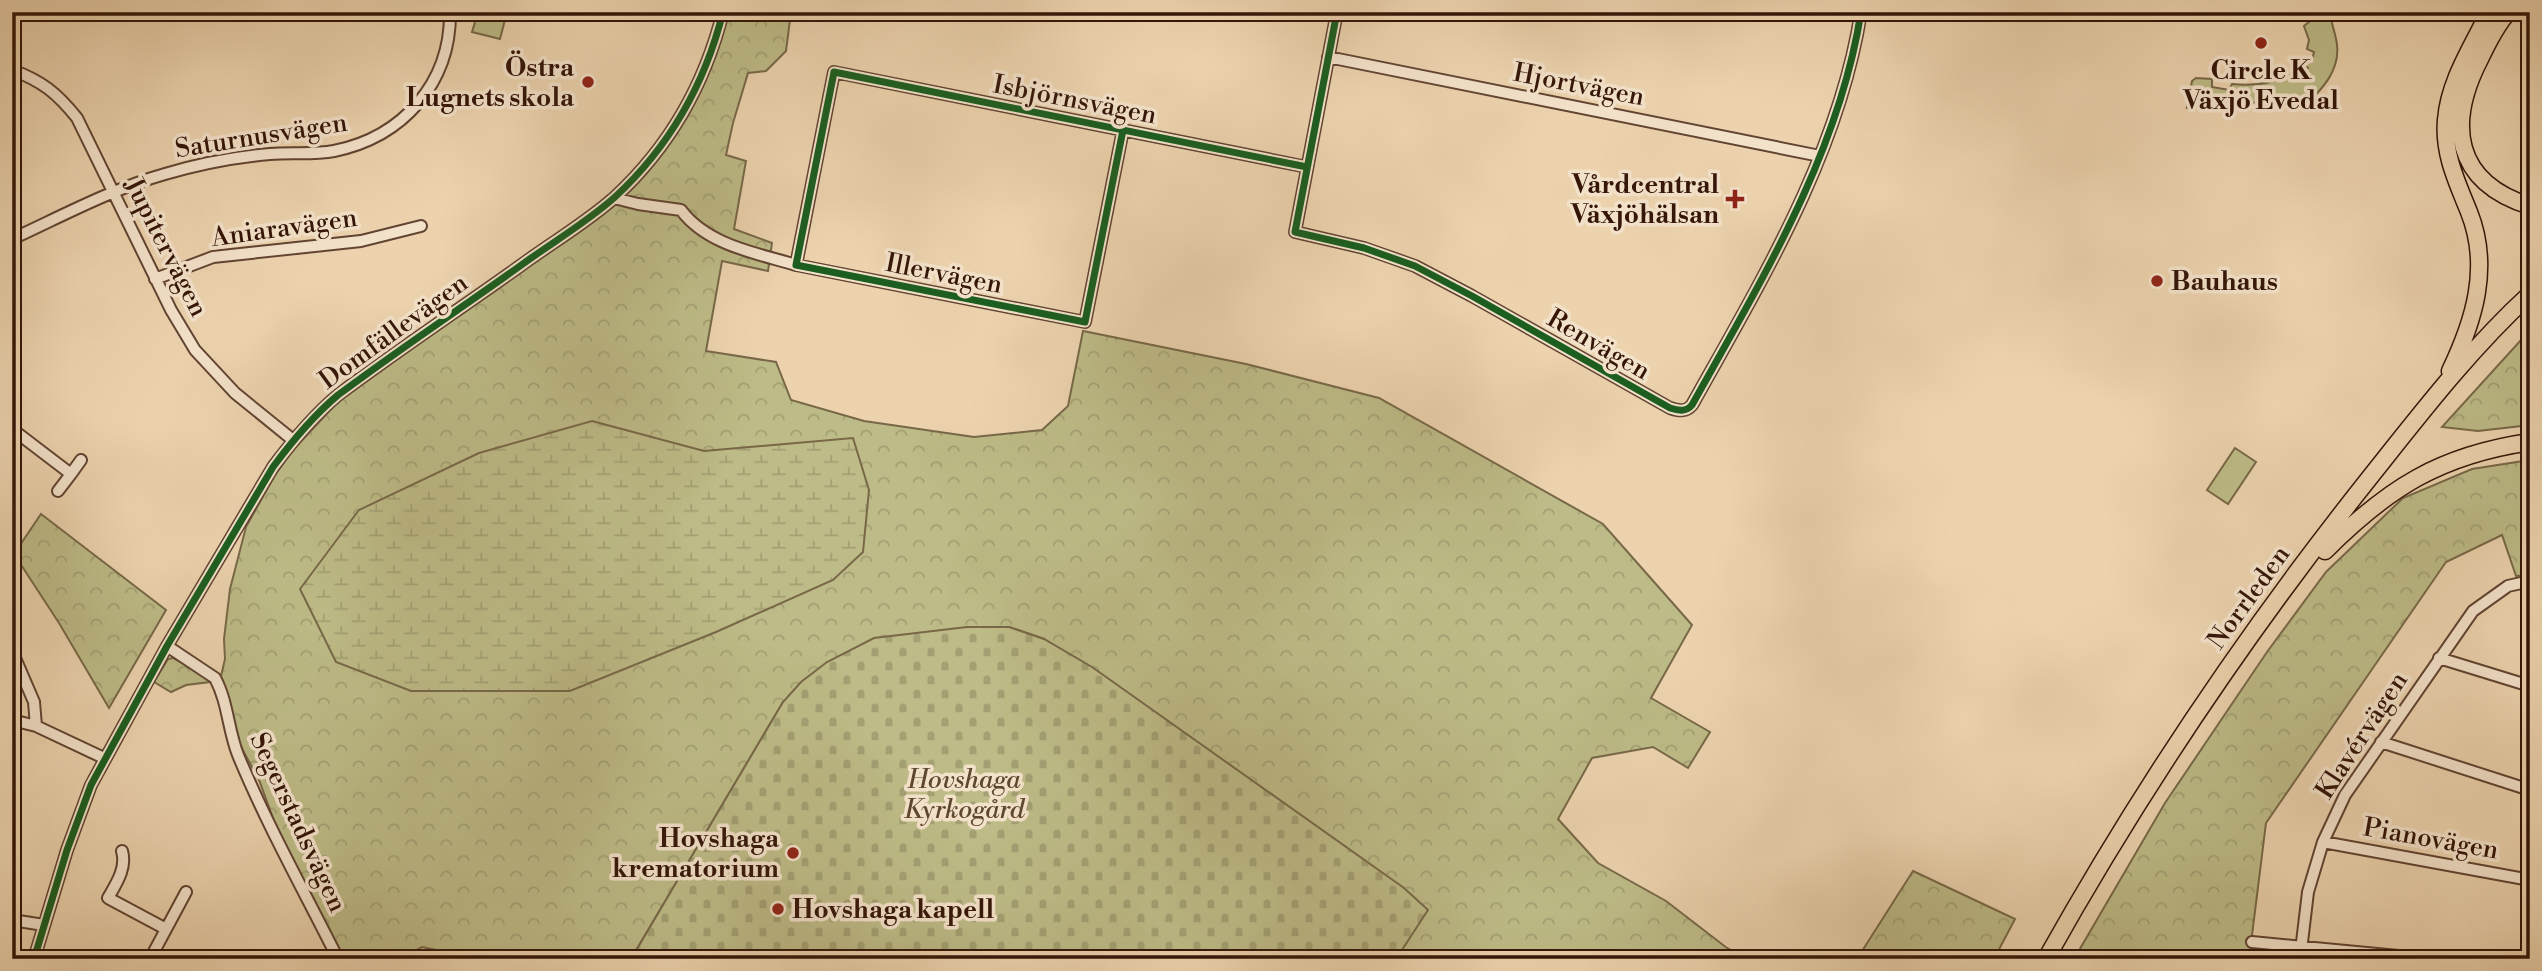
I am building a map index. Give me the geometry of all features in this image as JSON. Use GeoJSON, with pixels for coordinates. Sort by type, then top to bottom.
{"type":"FeatureCollection","features":[{"type":"Feature","properties":{"kind":"highway"},"geometry":{"type":"LineString","coordinates":[[2435,397],[2451,370],[2469,327],[2479,286],[2479,248],[2470,215],[2448,161],[2446,120],[2458,73],[2489,12]]}},
{"type":"Feature","properties":{"kind":"highway"},"geometry":{"type":"LineString","coordinates":[[2508,12],[2497,26],[2465,89],[2459,121],[2466,155],[2480,178],[2508,198],[2530,206]]}},
{"type":"Feature","properties":{"kind":"highway","name":"Norrleden"},"geometry":{"type":"LineString","coordinates":[[2046,959],[2128,818],[2235,656],[2305,559],[2435,397],[2530,294]]}},
{"type":"Feature","properties":{"kind":"highway","name":"Norrleden"},"geometry":{"type":"LineString","coordinates":[[2057,959],[2137,823],[2242,661],[2434,411],[2495,340],[2530,305]]}},
{"type":"Feature","properties":{"kind":"highway"},"geometry":{"type":"LineString","coordinates":[[2325,551],[2356,520],[2410,480],[2440,465],[2473,454],[2530,442]]}},
{"type":"Feature","properties":{"kind":"street"},"geometry":{"type":"LineString","coordinates":[[12,18],[15,12]]}},
{"type":"Feature","properties":{"kind":"street","name":"Saturnusvägen"},"geometry":{"type":"LineString","coordinates":[[12,239],[113,193],[164,174],[208,163],[272,153],[332,151],[386,132],[417,107],[433,84],[446,52],[450,12]]}},
{"type":"Feature","properties":{"kind":"street","name":"Domfällevägen"},"geometry":{"type":"LineString","coordinates":[[34,959],[78,818],[104,758],[273,467],[315,416],[347,388],[614,198],[652,157],[687,107],[709,61],[723,12]]}},
{"type":"Feature","properties":{"kind":"street","name":"Renvägen"},"geometry":{"type":"LineString","coordinates":[[1337,12],[1295,232],[1364,248],[1415,266],[1679,411],[1692,405],[1772,261],[1820,156],[1853,54],[1861,12]]}},
{"type":"Feature","properties":{"kind":"street","name":"Hjortvägen"},"geometry":{"type":"LineString","coordinates":[[1328,58],[1820,156]]}},
{"type":"Feature","properties":{"kind":"street","name":"Jupitervägen"},"geometry":{"type":"LineString","coordinates":[[12,69],[42,83],[72,110],[86,133],[155,279],[195,350],[234,393],[293,440]]}},
{"type":"Feature","properties":{"kind":"street","name":"Isbjörnsvägen"},"geometry":{"type":"LineString","coordinates":[[796,265],[834,72],[1307,167]]}},
{"type":"Feature","properties":{"kind":"street","name":"Illervägen"},"geometry":{"type":"LineString","coordinates":[[796,265],[1085,323],[1123,131]]}},
{"type":"Feature","properties":{"kind":"street"},"geometry":{"type":"LineString","coordinates":[[614,198],[681,210],[691,223],[721,242],[796,265]]}},
{"type":"Feature","properties":{"kind":"street","name":"Aniaravägen"},"geometry":{"type":"LineString","coordinates":[[155,279],[213,257],[361,241],[421,226]]}},
{"type":"Feature","properties":{"kind":"street"},"geometry":{"type":"LineString","coordinates":[[12,429],[71,474]]}},
{"type":"Feature","properties":{"kind":"street"},"geometry":{"type":"LineString","coordinates":[[58,491],[81,460]]}},
{"type":"Feature","properties":{"kind":"street","name":"Klavérvägen"},"geometry":{"type":"LineString","coordinates":[[2300,959],[2308,892],[2323,842],[2345,795],[2473,611],[2508,586],[2530,581]]}},
{"type":"Feature","properties":{"kind":"street","name":"Segerstadsvägen"},"geometry":{"type":"LineString","coordinates":[[167,646],[215,678],[220,686],[236,751],[338,959]]}},
{"type":"Feature","properties":{"kind":"street"},"geometry":{"type":"LineString","coordinates":[[12,652],[34,702],[36,726]]}},
{"type":"Feature","properties":{"kind":"street"},"geometry":{"type":"LineString","coordinates":[[2439,658],[2530,686]]}},
{"type":"Feature","properties":{"kind":"street"},"geometry":{"type":"LineString","coordinates":[[12,720],[36,726],[104,758]]}},
{"type":"Feature","properties":{"kind":"street"},"geometry":{"type":"LineString","coordinates":[[2381,742],[2530,790]]}},
{"type":"Feature","properties":{"kind":"street","name":"Pianovägen"},"geometry":{"type":"LineString","coordinates":[[2323,842],[2530,880]]}},
{"type":"Feature","properties":{"kind":"street"},"geometry":{"type":"LineString","coordinates":[[122,851],[122,869],[108,898],[166,929]]}},
{"type":"Feature","properties":{"kind":"street"},"geometry":{"type":"LineString","coordinates":[[150,959],[186,892]]}},
{"type":"Feature","properties":{"kind":"street"},"geometry":{"type":"LineString","coordinates":[[12,920],[44,925]]}},
{"type":"Feature","properties":{"kind":"street"},"geometry":{"type":"LineString","coordinates":[[2252,942],[2430,959]]}},
{"type":"Feature","properties":{"kind":"green space"},"geometry":{"type":"Polygon","coordinates":[[[478,12],[507,12],[500,39],[472,32],[478,12]]]}},
{"type":"Feature","properties":{"kind":"green space"},"geometry":{"type":"Polygon","coordinates":[[[728,12],[791,12],[786,51],[766,71],[748,73],[726,155],[746,161],[734,229],[772,243],[768,271],[722,261],[706,351],[776,362],[791,400],[864,421],[974,437],[1042,430],[1068,406],[1083,331],[1246,364],[1379,398],[1603,524],[1692,625],[1651,698],[1710,732],[1688,768],[1653,747],[1592,758],[1558,819],[1598,863],[1666,901],[1727,948],[1747,959],[1396,959],[1427,910],[1044,639],[1009,627],[967,627],[783,702],[631,959],[441,959],[436,950],[422,947],[400,959],[344,959],[277,829],[259,780],[240,745],[221,676],[225,659],[224,639],[230,589],[246,527],[275,475],[293,450],[333,407],[356,387],[589,225],[646,174],[682,125],[697,98],[710,70],[728,12]]]}},
{"type":"Feature","properties":{"kind":"green space"},"geometry":{"type":"Polygon","coordinates":[[[2304,12],[2330,12],[2337,45],[2333,70],[2307,104],[2262,102],[2187,108],[2192,81],[2196,78],[2212,79],[2212,87],[2229,90],[2232,84],[2264,83],[2294,73],[2300,76],[2308,68],[2302,63],[2305,60],[2312,61],[2314,52],[2307,49],[2309,40],[2304,26],[2310,21],[2304,12]]]}},
{"type":"Feature","properties":{"kind":"green space"},"geometry":{"type":"Polygon","coordinates":[[[2530,330],[2530,425],[2478,431],[2442,427],[2530,330]]]}},
{"type":"Feature","properties":{"kind":"green space"},"geometry":{"type":"Polygon","coordinates":[[[592,421],[704,451],[853,438],[869,490],[863,552],[833,580],[716,632],[570,691],[411,691],[336,662],[300,589],[359,510],[479,453],[592,421]]]}},
{"type":"Feature","properties":{"kind":"green space"},"geometry":{"type":"Polygon","coordinates":[[[2235,448],[2256,462],[2228,504],[2207,490],[2235,448]]]}},
{"type":"Feature","properties":{"kind":"green space"},"geometry":{"type":"Polygon","coordinates":[[[2530,460],[2530,575],[2516,576],[2502,535],[2446,562],[2266,823],[2249,959],[2074,959],[2165,803],[2267,652],[2326,572],[2403,498],[2472,469],[2530,460]]]}},
{"type":"Feature","properties":{"kind":"green space"},"geometry":{"type":"Polygon","coordinates":[[[41,514],[166,610],[109,708],[14,554],[41,514]]]}},
{"type":"Feature","properties":{"kind":"green space","name":"Hovshaga Kyrkogård"},"geometry":{"type":"Polygon","coordinates":[[[967,627],[1009,627],[1044,639],[1092,667],[1404,888],[1428,910],[1396,959],[631,959],[783,702],[801,682],[827,662],[874,638],[967,627]]]}},
{"type":"Feature","properties":{"kind":"green space"},"geometry":{"type":"Polygon","coordinates":[[[173,658],[210,679],[210,682],[186,685],[171,692],[154,682],[168,659],[173,658]]]}},
{"type":"Feature","properties":{"kind":"green space"},"geometry":{"type":"Polygon","coordinates":[[[1913,871],[2015,919],[1994,959],[1857,959],[1913,871]]]}},
{"type":"Feature","properties":{"kind":"cycle path"},"geometry":{"type":"LineString","coordinates":[[34,959],[67,850],[91,785],[167,646],[273,467],[320,411],[338,395],[592,216],[634,178],[668,135],[695,89],[723,12]]}},
{"type":"Feature","properties":{"kind":"cycle path"},"geometry":{"type":"LineString","coordinates":[[1337,12],[1295,232],[1364,248],[1415,266],[1676,410],[1687,409],[1692,405],[1794,215],[1835,116],[1850,65],[1861,12]]}},
{"type":"Feature","properties":{"kind":"cycle path"},"geometry":{"type":"LineString","coordinates":[[1123,130],[1085,322],[796,265],[834,72],[1307,167]]}},
{"type":"Feature","properties":{"kind":"place","name":"Circle K Växjö Evedal"},"geometry":{"type":"Point","coordinates":[2261,43]}},
{"type":"Feature","properties":{"kind":"place","name":"Östra Lugnets skola"},"geometry":{"type":"Point","coordinates":[588,82]}},
{"type":"Feature","properties":{"kind":"place","name":"Vårdcentral Växjöhälsan"},"geometry":{"type":"Point","coordinates":[1735,199]}},
{"type":"Feature","properties":{"kind":"place","name":"Bauhaus"},"geometry":{"type":"Point","coordinates":[2157,281]}},
{"type":"Feature","properties":{"kind":"place","name":"Hovshaga krematorium"},"geometry":{"type":"Point","coordinates":[793,853]}},
{"type":"Feature","properties":{"kind":"place","name":"Hovshaga kapell"},"geometry":{"type":"Point","coordinates":[778,909]}}]}
